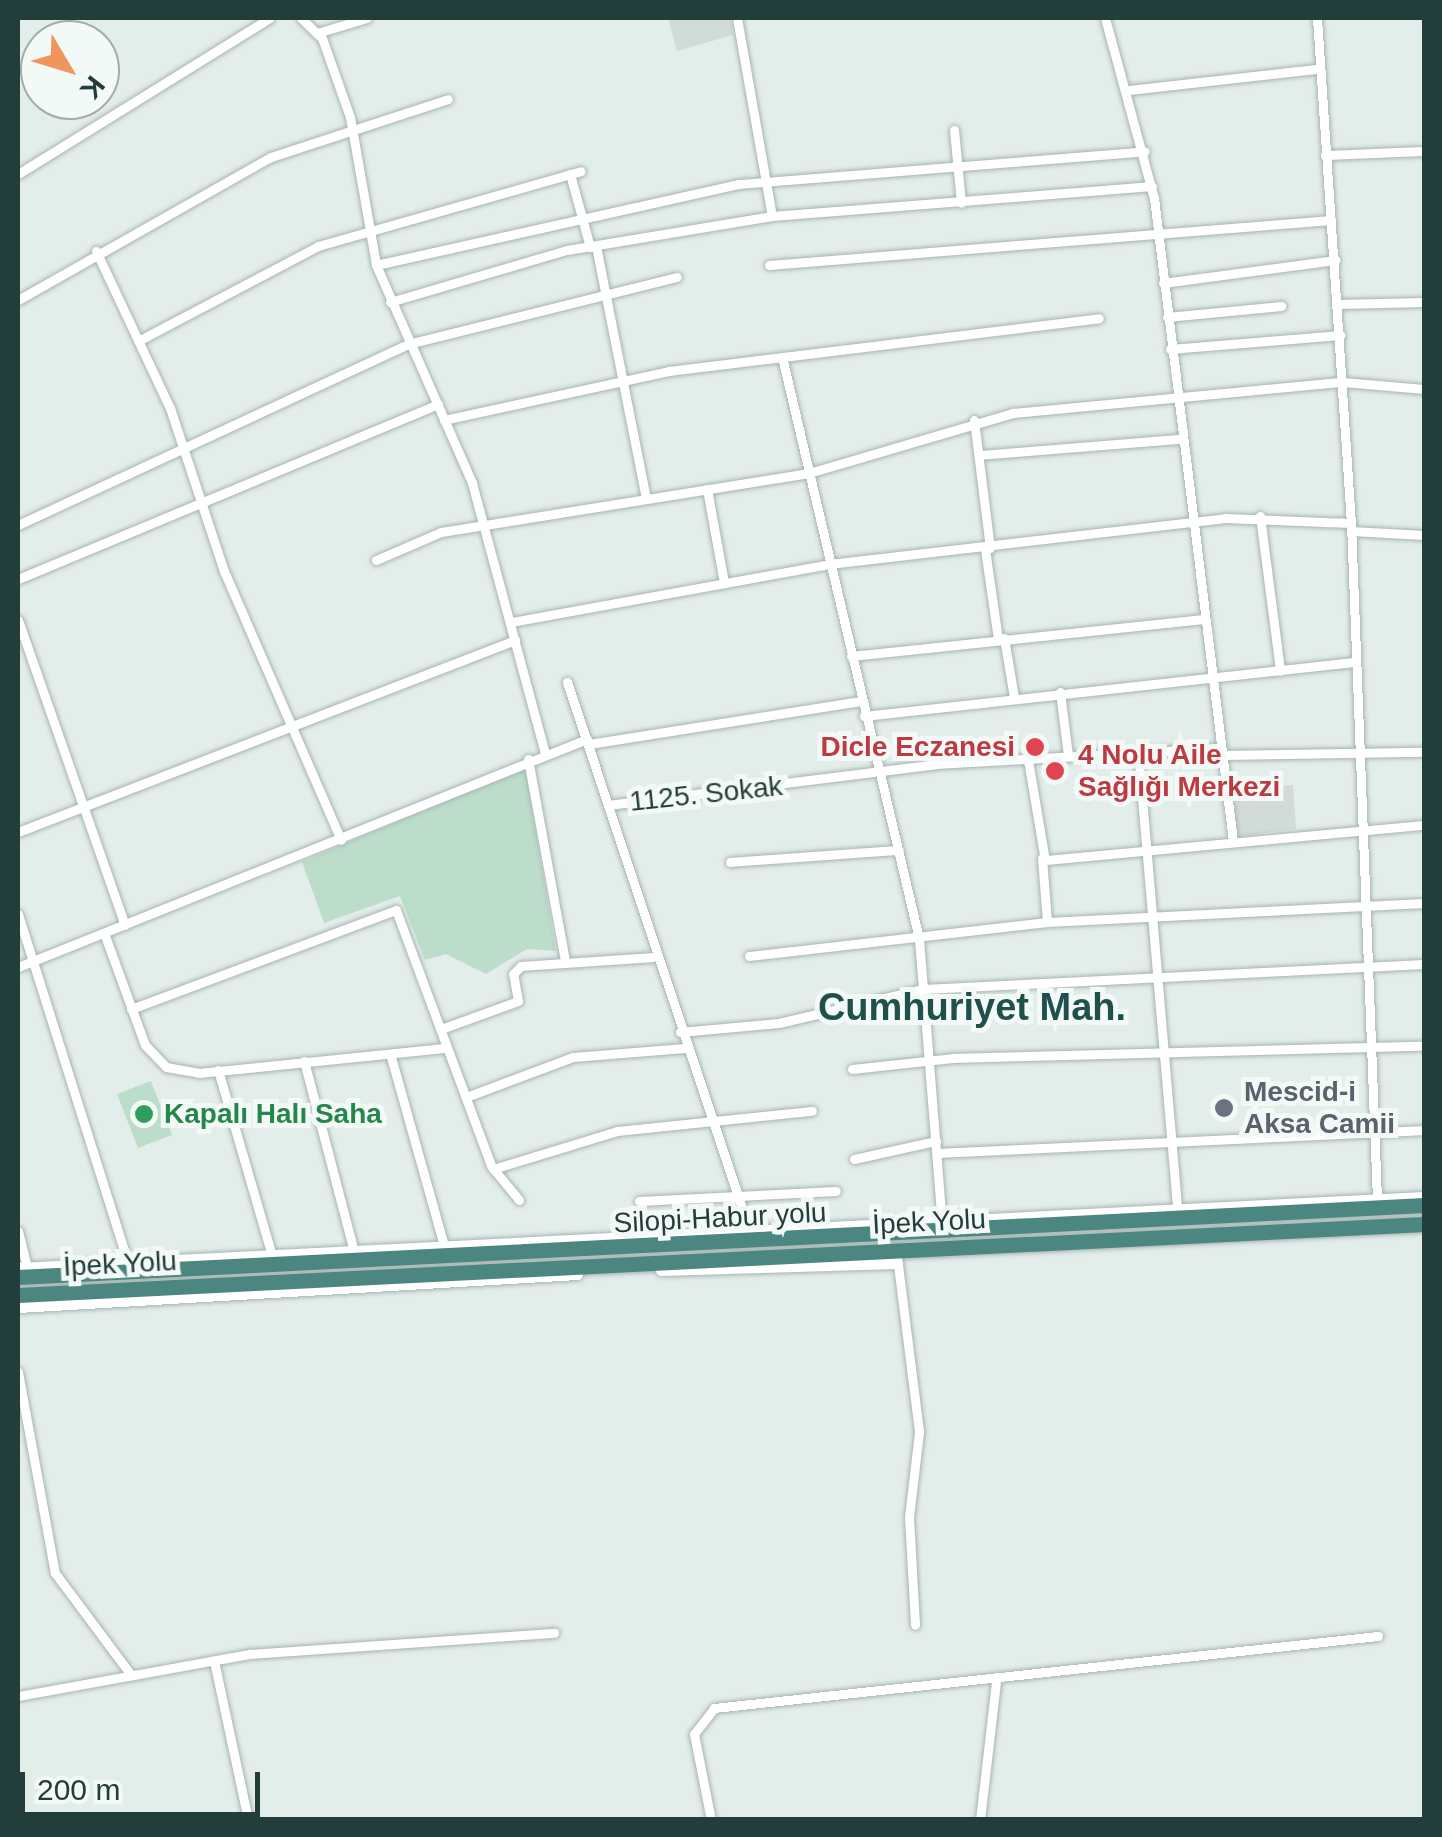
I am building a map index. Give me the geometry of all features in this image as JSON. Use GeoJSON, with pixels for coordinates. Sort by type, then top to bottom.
{"type":"FeatureCollection","features":[{"type":"Feature","properties":{"kind":"highway","name":"Silopi-Habur yolu"},"geometry":{"type":"LineString","coordinates":[[21,1271],[1055,1233],[1424,1205]]}},
{"type":"Feature","properties":{"kind":"highway","name":"İpek Yolu"},"geometry":{"type":"LineString","coordinates":[[18,1295],[896,1256],[1055,1233],[1424,1224]]}},
{"type":"Feature","properties":{"kind":"street"},"geometry":{"type":"LineString","coordinates":[[18,174],[270,18]]}},
{"type":"Feature","properties":{"kind":"street"},"geometry":{"type":"LineString","coordinates":[[302,18],[317,33],[351,126],[364,231],[376,265],[438,404],[484,523],[545,754]]}},
{"type":"Feature","properties":{"kind":"street"},"geometry":{"type":"LineString","coordinates":[[317,33],[367,18]]}},
{"type":"Feature","properties":{"kind":"street"},"geometry":{"type":"LineString","coordinates":[[738,18],[772,216]]}},
{"type":"Feature","properties":{"kind":"street"},"geometry":{"type":"LineString","coordinates":[[1106,18],[1130,90],[1152,186],[1189,526],[1214,678],[1232,841]]}},
{"type":"Feature","properties":{"kind":"street"},"geometry":{"type":"LineString","coordinates":[[1317,18],[1316,69],[1338,304],[1351,527],[1378,1200]]}},
{"type":"Feature","properties":{"kind":"street"},"geometry":{"type":"LineString","coordinates":[[1130,90],[1316,69]]}},
{"type":"Feature","properties":{"kind":"street"},"geometry":{"type":"LineString","coordinates":[[18,300],[96,251],[351,126],[448,99]]}},
{"type":"Feature","properties":{"kind":"street"},"geometry":{"type":"LineString","coordinates":[[954,130],[961,203]]}},
{"type":"Feature","properties":{"kind":"street"},"geometry":{"type":"LineString","coordinates":[[376,265],[581,212],[766,181],[1145,151]]}},
{"type":"Feature","properties":{"kind":"street"},"geometry":{"type":"LineString","coordinates":[[1325,155],[1424,151]]}},
{"type":"Feature","properties":{"kind":"street"},"geometry":{"type":"LineString","coordinates":[[138,341],[364,231],[575,173],[646,498]]}},
{"type":"Feature","properties":{"kind":"street"},"geometry":{"type":"LineString","coordinates":[[390,302],[593,246],[772,216],[1152,186]]}},
{"type":"Feature","properties":{"kind":"street"},"geometry":{"type":"LineString","coordinates":[[769,265],[1331,220]]}},
{"type":"Feature","properties":{"kind":"street"},"geometry":{"type":"LineString","coordinates":[[96,251],[204,500],[224,571],[341,840]]}},
{"type":"Feature","properties":{"kind":"street"},"geometry":{"type":"LineString","coordinates":[[1163,284],[1334,260]]}},
{"type":"Feature","properties":{"kind":"street"},"geometry":{"type":"LineString","coordinates":[[18,525],[180,443],[408,344],[604,292],[677,277]]}},
{"type":"Feature","properties":{"kind":"street"},"geometry":{"type":"LineString","coordinates":[[1338,304],[1424,302]]}},
{"type":"Feature","properties":{"kind":"street"},"geometry":{"type":"LineString","coordinates":[[1167,317],[1281,306]]}},
{"type":"Feature","properties":{"kind":"street"},"geometry":{"type":"LineString","coordinates":[[444,420],[782,357],[1099,318]]}},
{"type":"Feature","properties":{"kind":"street"},"geometry":{"type":"LineString","coordinates":[[1170,349],[1340,335]]}},
{"type":"Feature","properties":{"kind":"street"},"geometry":{"type":"LineString","coordinates":[[782,357],[918,933],[942,1222]]}},
{"type":"Feature","properties":{"kind":"street"},"geometry":{"type":"LineString","coordinates":[[376,560],[484,523],[809,473],[974,420],[1175,395],[1343,382],[1424,389]]}},
{"type":"Feature","properties":{"kind":"street"},"geometry":{"type":"LineString","coordinates":[[18,579],[438,404]]}},
{"type":"Feature","properties":{"kind":"street"},"geometry":{"type":"LineString","coordinates":[[974,420],[1001,639],[1014,697]]}},
{"type":"Feature","properties":{"kind":"street"},"geometry":{"type":"LineString","coordinates":[[978,454],[1179,438]]}},
{"type":"Feature","properties":{"kind":"street"},"geometry":{"type":"LineString","coordinates":[[706,489],[724,583]]}},
{"type":"Feature","properties":{"kind":"street"},"geometry":{"type":"LineString","coordinates":[[1260,516],[1280,671]]}},
{"type":"Feature","properties":{"kind":"street"},"geometry":{"type":"LineString","coordinates":[[511,622],[829,564],[1260,516],[1424,535]]}},
{"type":"Feature","properties":{"kind":"street"},"geometry":{"type":"LineString","coordinates":[[852,656],[1204,619]]}},
{"type":"Feature","properties":{"kind":"street"},"geometry":{"type":"LineString","coordinates":[[18,620],[124,925]]}},
{"type":"Feature","properties":{"kind":"street"},"geometry":{"type":"LineString","coordinates":[[18,832],[515,640]]}},
{"type":"Feature","properties":{"kind":"street"},"geometry":{"type":"LineString","coordinates":[[864,716],[1356,662]]}},
{"type":"Feature","properties":{"kind":"street"},"geometry":{"type":"LineString","coordinates":[[567,682],[654,958],[750,1232]]}},
{"type":"Feature","properties":{"kind":"street"},"geometry":{"type":"LineString","coordinates":[[1060,692],[1068,755]]}},
{"type":"Feature","properties":{"kind":"street"},"geometry":{"type":"LineString","coordinates":[[18,967],[341,840],[528,759],[588,742],[861,701]]}},
{"type":"Feature","properties":{"kind":"street"},"geometry":{"type":"LineString","coordinates":[[1138,751],[1168,1053],[1177,1210]]}},
{"type":"Feature","properties":{"kind":"street","name":"1125. Sokak"},"geometry":{"type":"LineString","coordinates":[[608,805],[1068,755],[1138,751],[1424,752]]}},
{"type":"Feature","properties":{"kind":"street"},"geometry":{"type":"LineString","coordinates":[[528,759],[565,961]]}},
{"type":"Feature","properties":{"kind":"street"},"geometry":{"type":"LineString","coordinates":[[1028,760],[1047,922]]}},
{"type":"Feature","properties":{"kind":"street"},"geometry":{"type":"LineString","coordinates":[[1042,858],[1424,825]]}},
{"type":"Feature","properties":{"kind":"street"},"geometry":{"type":"LineString","coordinates":[[730,862],[900,850]]}},
{"type":"Feature","properties":{"kind":"street"},"geometry":{"type":"LineString","coordinates":[[749,956],[918,933],[1047,922],[1155,920],[1424,902]]}},
{"type":"Feature","properties":{"kind":"street"},"geometry":{"type":"LineString","coordinates":[[131,1008],[393,910],[493,1169],[519,1200]]}},
{"type":"Feature","properties":{"kind":"street"},"geometry":{"type":"LineString","coordinates":[[18,914],[128,1262]]}},
{"type":"Feature","properties":{"kind":"street"},"geometry":{"type":"LineString","coordinates":[[104,933],[131,1008],[157,1064],[218,1070],[392,1057],[447,1048]]}},
{"type":"Feature","properties":{"kind":"street"},"geometry":{"type":"LineString","coordinates":[[440,1030],[518,1000],[513,974],[521,966],[654,958]]}},
{"type":"Feature","properties":{"kind":"street"},"geometry":{"type":"LineString","coordinates":[[680,1032],[779,1023],[922,988],[1424,964]]}},
{"type":"Feature","properties":{"kind":"street"},"geometry":{"type":"LineString","coordinates":[[852,1069],[930,1059],[1424,1046]]}},
{"type":"Feature","properties":{"kind":"street"},"geometry":{"type":"LineString","coordinates":[[466,1097],[573,1057],[685,1048]]}},
{"type":"Feature","properties":{"kind":"street"},"geometry":{"type":"LineString","coordinates":[[392,1057],[444,1246]]}},
{"type":"Feature","properties":{"kind":"street"},"geometry":{"type":"LineString","coordinates":[[304,1061],[354,1252]]}},
{"type":"Feature","properties":{"kind":"street"},"geometry":{"type":"LineString","coordinates":[[218,1070],[272,1256]]}},
{"type":"Feature","properties":{"kind":"street"},"geometry":{"type":"LineString","coordinates":[[493,1169],[618,1131],[812,1111]]}},
{"type":"Feature","properties":{"kind":"street"},"geometry":{"type":"LineString","coordinates":[[854,1159],[937,1147],[1424,1130]]}},
{"type":"Feature","properties":{"kind":"street"},"geometry":{"type":"LineString","coordinates":[[638,1201],[836,1190]]}},
{"type":"Feature","properties":{"kind":"street"},"geometry":{"type":"LineString","coordinates":[[18,1231],[21,1271],[128,1262],[1424,1197]]}},
{"type":"Feature","properties":{"kind":"street"},"geometry":{"type":"LineString","coordinates":[[18,1307],[896,1256],[920,1432],[909,1517],[915,1625]]}},
{"type":"Feature","properties":{"kind":"street"},"geometry":{"type":"LineString","coordinates":[[18,1372],[55,1573],[131,1676]]}},
{"type":"Feature","properties":{"kind":"street"},"geometry":{"type":"LineString","coordinates":[[18,1696],[214,1661],[554,1633]]}},
{"type":"Feature","properties":{"kind":"street"},"geometry":{"type":"LineString","coordinates":[[711,1820],[694,1734],[708,1710],[1378,1636]]}},
{"type":"Feature","properties":{"kind":"street"},"geometry":{"type":"LineString","coordinates":[[214,1661],[248,1820]]}},
{"type":"Feature","properties":{"kind":"street"},"geometry":{"type":"LineString","coordinates":[[980,1820],[996,1681]]}},
{"type":"Feature","properties":{"kind":"shaded area"},"geometry":{"type":"Polygon","coordinates":[[[668,18],[730,18],[733,35],[677,51],[668,18]]]}},
{"type":"Feature","properties":{"kind":"shaded area"},"geometry":{"type":"Polygon","coordinates":[[[1293,785],[1296,829],[1238,836],[1234,789],[1293,785]]]}},
{"type":"Feature","properties":{"kind":"green space"},"geometry":{"type":"Polygon","coordinates":[[[525,767],[556,951],[527,949],[486,974],[446,954],[425,960],[400,896],[324,923],[302,862],[525,767]]]}},
{"type":"Feature","properties":{"kind":"green space","name":"Kapalı Halı Saha"},"geometry":{"type":"Polygon","coordinates":[[[151,1081],[172,1135],[138,1148],[117,1094],[151,1081]]]}},
{"type":"Feature","properties":{"kind":"place","name":"Dicle Eczanesi"},"geometry":{"type":"Point","coordinates":[1035,747]}},
{"type":"Feature","properties":{"kind":"place","name":"4 Nolu Aile Sağlığı Merkezi"},"geometry":{"type":"Point","coordinates":[1055,771]}},
{"type":"Feature","properties":{"kind":"place","name":"Mescid-i Aksa Camii"},"geometry":{"type":"Point","coordinates":[1224,1108]}},
{"type":"Feature","properties":{"kind":"place","name":"Kapalı Halı Saha"},"geometry":{"type":"Point","coordinates":[144,1114]}},
{"type":"Feature","properties":{"kind":"district","name":"Cumhuriyet Mah."},"geometry":{"type":"Point","coordinates":[972,1008]}}]}
